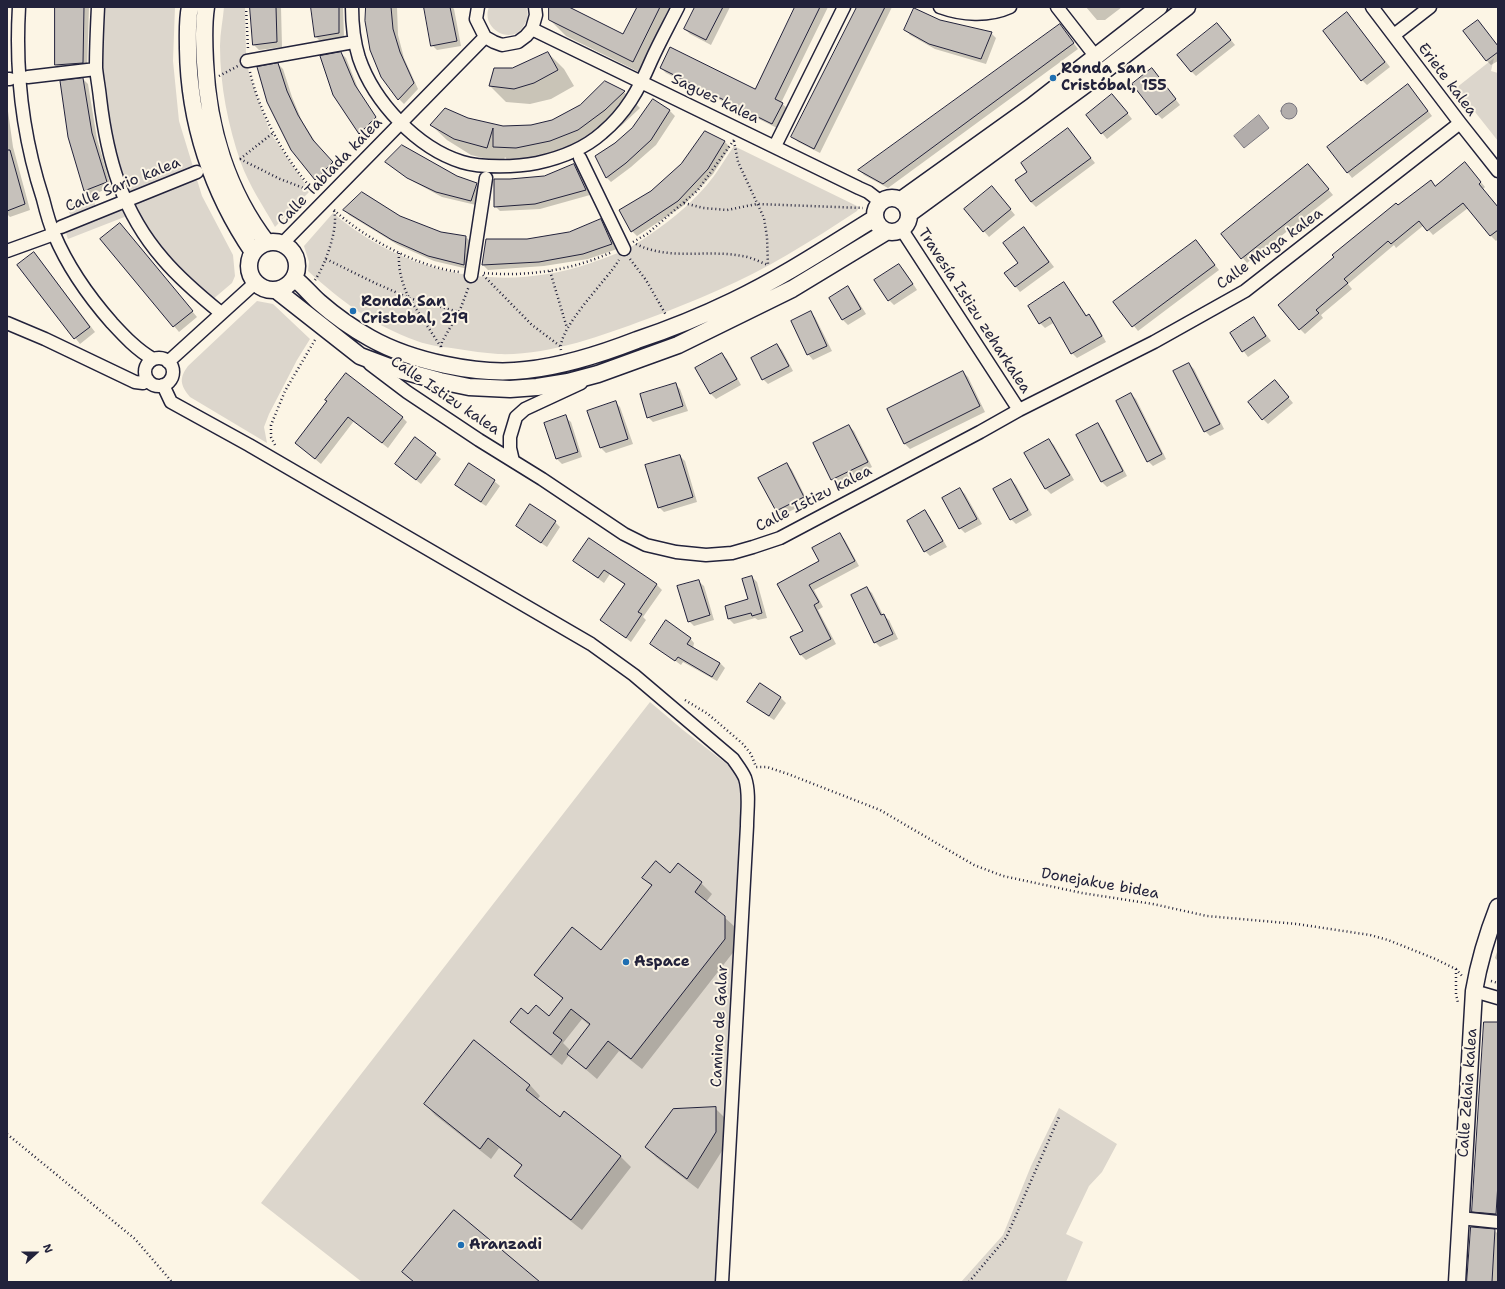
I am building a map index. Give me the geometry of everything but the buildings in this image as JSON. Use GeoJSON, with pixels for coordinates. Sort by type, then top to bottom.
{"type":"FeatureCollection","features":[{"type":"Feature","properties":{"kind":"street"},"geometry":{"type":"LineString","coordinates":[[19,7],[17,59],[23,122],[34,171],[57,230],[80,280],[100,309],[125,336],[147,356],[153,359],[161,358],[171,365],[173,373],[170,380],[163,385],[154,385],[146,376],[147,365],[153,359]]}},
{"type":"Feature","properties":{"kind":"street"},"geometry":{"type":"LineString","coordinates":[[98,7],[96,69],[104,130],[112,163],[125,201],[144,234],[162,258],[196,292],[220,313]]}},
{"type":"Feature","properties":{"kind":"street"},"geometry":{"type":"LineString","coordinates":[[190,7],[188,17],[188,64],[197,124],[209,168],[219,192],[253,252]]}},
{"type":"Feature","properties":{"kind":"street"},"geometry":{"type":"LineString","coordinates":[[206,7],[203,25],[207,95],[211,122],[218,147],[236,193],[254,225],[275,243],[289,248],[297,262],[297,270],[294,278],[289,284],[283,288],[269,290],[255,283],[250,275],[250,259],[253,252],[257,248],[275,243]]}},
{"type":"Feature","properties":{"kind":"street","name":"Calle Tablada kalea"},"geometry":{"type":"LineString","coordinates":[[352,7],[353,29],[359,58],[366,75],[377,94],[400,123],[415,137],[439,152],[462,162],[506,166],[528,165],[551,160],[580,148],[602,134],[628,106],[642,81],[678,7]]}},
{"type":"Feature","properties":{"kind":"street"},"geometry":{"type":"LineString","coordinates":[[478,7],[476,19],[485,37],[502,45],[518,42],[526,36],[532,28],[536,15],[535,7]]}},
{"type":"Feature","properties":{"kind":"street"},"geometry":{"type":"LineString","coordinates":[[775,146],[844,7]]}},
{"type":"Feature","properties":{"kind":"street"},"geometry":{"type":"LineString","coordinates":[[940,7],[953,12],[981,14],[1010,7]]}},
{"type":"Feature","properties":{"kind":"street"},"geometry":{"type":"LineString","coordinates":[[1057,7],[1096,57]]}},
{"type":"Feature","properties":{"kind":"street"},"geometry":{"type":"LineString","coordinates":[[901,200],[1031,107],[1160,7]]}},
{"type":"Feature","properties":{"kind":"street"},"geometry":{"type":"LineString","coordinates":[[910,213],[1104,71],[1187,7]]}},
{"type":"Feature","properties":{"kind":"street","name":"Eriete kalea"},"geometry":{"type":"LineString","coordinates":[[1372,7],[1498,171]]}},
{"type":"Feature","properties":{"kind":"street"},"geometry":{"type":"LineString","coordinates":[[1394,35],[1430,7]]}},
{"type":"Feature","properties":{"kind":"street","name":"Sagues kalea"},"geometry":{"type":"LineString","coordinates":[[532,28],[868,192],[881,202]]}},
{"type":"Feature","properties":{"kind":"street","name":"Calle Tablada kalea"},"geometry":{"type":"LineString","coordinates":[[275,243],[400,123],[485,37]]}},
{"type":"Feature","properties":{"kind":"street"},"geometry":{"type":"LineString","coordinates":[[248,61],[348,43]]}},
{"type":"Feature","properties":{"kind":"street"},"geometry":{"type":"LineString","coordinates":[[28,77],[96,69]]}},
{"type":"Feature","properties":{"kind":"street","name":"Calle Muga kalea"},"geometry":{"type":"LineString","coordinates":[[1018,410],[1154,342],[1245,291],[1460,123]]}},
{"type":"Feature","properties":{"kind":"street"},"geometry":{"type":"LineString","coordinates":[[580,158],[627,246]]}},
{"type":"Feature","properties":{"kind":"street","name":"Calle Sario kalea"},"geometry":{"type":"LineString","coordinates":[[7,252],[125,201],[197,172]]}},
{"type":"Feature","properties":{"kind":"street"},"geometry":{"type":"LineString","coordinates":[[472,274],[486,178]]}},
{"type":"Feature","properties":{"kind":"street"},"geometry":{"type":"LineString","coordinates":[[894,198],[901,200],[907,206],[910,213],[907,225],[902,230],[895,233],[886,232],[879,227],[875,218],[877,207],[881,202],[894,198]]}},
{"type":"Feature","properties":{"kind":"street"},"geometry":{"type":"LineString","coordinates":[[294,278],[337,317],[370,338],[399,351],[456,367],[489,371],[524,371],[553,366],[598,354],[671,328],[733,302],[780,277],[875,218]]}},
{"type":"Feature","properties":{"kind":"street","name":"Travesía Istizu zeharkalea"},"geometry":{"type":"LineString","coordinates":[[902,230],[1018,410]]}},
{"type":"Feature","properties":{"kind":"street"},"geometry":{"type":"LineString","coordinates":[[276,290],[360,356],[392,368],[440,381],[470,387],[510,389],[537,387],[568,382],[598,374],[678,345],[748,312],[792,289],[886,232]]}},
{"type":"Feature","properties":{"kind":"street"},"geometry":{"type":"LineString","coordinates":[[168,362],[220,313],[255,283]]}},
{"type":"Feature","properties":{"kind":"street"},"geometry":{"type":"LineString","coordinates":[[7,323],[45,339],[136,382],[143,383],[148,380]]}},
{"type":"Feature","properties":{"kind":"street","name":"Calle Istizu kalea"},"geometry":{"type":"LineString","coordinates":[[360,356],[407,392],[479,440],[596,514],[624,534],[646,545],[676,552],[706,555],[732,553],[780,538],[980,432],[1018,410]]}},
{"type":"Feature","properties":{"kind":"street","name":"Calle Istizu kalea"},"geometry":{"type":"LineString","coordinates":[[513,461],[510,448],[510,437],[516,417],[525,409],[571,389],[598,374]]}},
{"type":"Feature","properties":{"kind":"street","name":"Camino de Galar"},"geometry":{"type":"LineString","coordinates":[[163,385],[171,402],[255,449],[591,644],[634,675],[733,759],[742,772],[747,791],[747,826],[722,1282]]}},
{"type":"Feature","properties":{"kind":"street","name":"Calle Zelaia kalea"},"geometry":{"type":"LineString","coordinates":[[1457,1282],[1474,991],[1478,966],[1498,907]]}},
{"type":"Feature","properties":{"kind":"street"},"geometry":{"type":"LineString","coordinates":[[1474,991],[1498,998]]}},
{"type":"Feature","properties":{"kind":"street"},"geometry":{"type":"LineString","coordinates":[[1460,1218],[1498,1222]]}},
{"type":"Feature","properties":{"kind":"path"},"geometry":{"type":"LineString","coordinates":[[240,159],[280,179],[315,192],[306,182],[273,132],[263,111],[248,61],[246,7]]}},
{"type":"Feature","properties":{"kind":"path"},"geometry":{"type":"LineString","coordinates":[[217,76],[222,75],[248,61]]}},
{"type":"Feature","properties":{"kind":"path"},"geometry":{"type":"LineString","coordinates":[[236,162],[273,132]]}},
{"type":"Feature","properties":{"kind":"path"},"geometry":{"type":"LineString","coordinates":[[627,246],[610,272],[567,328],[560,347],[524,317],[482,273],[522,274],[550,271],[590,261],[627,246],[635,244],[642,247],[671,253],[740,255],[768,265],[766,227],[764,218],[738,162],[734,139],[698,190],[647,234],[627,246]]}},
{"type":"Feature","properties":{"kind":"path"},"geometry":{"type":"LineString","coordinates":[[684,203],[703,208],[727,210],[757,204],[863,208]]}},
{"type":"Feature","properties":{"kind":"path"},"geometry":{"type":"LineString","coordinates":[[314,282],[326,260],[334,227],[334,210],[343,219],[370,238],[399,253],[431,265],[472,274],[466,298],[442,342],[441,347],[409,298],[402,282],[399,253]]}},
{"type":"Feature","properties":{"kind":"path"},"geometry":{"type":"LineString","coordinates":[[627,246],[631,260],[646,280],[666,312],[667,318]]}},
{"type":"Feature","properties":{"kind":"path"},"geometry":{"type":"LineString","coordinates":[[326,260],[409,298],[459,312]]}},
{"type":"Feature","properties":{"kind":"path"},"geometry":{"type":"LineString","coordinates":[[550,271],[567,328]]}},
{"type":"Feature","properties":{"kind":"path"},"geometry":{"type":"LineString","coordinates":[[276,447],[271,437],[271,425],[285,391],[315,340]]}},
{"type":"Feature","properties":{"kind":"path","name":"Donejakue bidea"},"geometry":{"type":"LineString","coordinates":[[756,767],[767,767],[788,774],[880,810],[974,865],[1003,876],[1082,893],[1153,904],[1207,916],[1297,924],[1370,935],[1388,940],[1456,969],[1456,994],[1459,1007]]}},
{"type":"Feature","properties":{"kind":"path"},"geometry":{"type":"LineString","coordinates":[[968,1282],[1006,1238],[1059,1117]]}},
{"type":"Feature","properties":{"kind":"path"},"geometry":{"type":"LineString","coordinates":[[7,1134],[135,1239],[172,1282]]}},
{"type":"Feature","properties":{"kind":"shaded area"},"geometry":{"type":"Polygon","coordinates":[[[104,7],[175,7],[173,61],[179,121],[202,196],[233,255],[235,276],[232,283],[212,300],[183,273],[148,231],[131,197],[121,171],[108,116],[104,88],[102,33],[104,7]]]}},
{"type":"Feature","properties":{"kind":"shaded area"},"geometry":{"type":"Polygon","coordinates":[[[224,7],[245,7],[246,53],[249,74],[262,111],[271,134],[310,191],[275,227],[244,171],[236,149],[229,120],[223,90],[220,61],[220,41],[224,7]]]}},
{"type":"Feature","properties":{"kind":"shaded area"},"geometry":{"type":"Polygon","coordinates":[[[489,7],[526,7],[528,12],[527,19],[519,31],[513,35],[506,35],[493,28],[489,22],[487,15],[489,7]]]}},
{"type":"Feature","properties":{"kind":"shaded area"},"geometry":{"type":"Polygon","coordinates":[[[1170,7],[1175,7],[1122,49],[1120,46],[1170,7]]]}},
{"type":"Feature","properties":{"kind":"shaded area"},"geometry":{"type":"Polygon","coordinates":[[[1494,58],[1491,71],[1498,73],[1498,141],[1456,88],[1494,58]]]}},
{"type":"Feature","properties":{"kind":"shaded area"},"geometry":{"type":"Polygon","coordinates":[[[1289,103],[1296,108],[1297,111],[1292,118],[1289,119],[1282,114],[1281,111],[1286,104],[1289,103]]]}},
{"type":"Feature","properties":{"kind":"shaded area"},"geometry":{"type":"Polygon","coordinates":[[[1259,115],[1269,128],[1244,148],[1234,136],[1259,115]]]}},
{"type":"Feature","properties":{"kind":"shaded area"},"geometry":{"type":"Polygon","coordinates":[[[734,146],[859,207],[857,211],[787,255],[736,282],[665,312],[574,344],[535,352],[498,354],[427,344],[401,335],[372,320],[346,303],[308,271],[309,262],[304,246],[333,213],[361,234],[391,251],[423,264],[456,273],[489,277],[523,277],[557,272],[591,263],[631,247],[657,230],[688,205],[714,176],[734,146]]]}},
{"type":"Feature","properties":{"kind":"shaded area"},"geometry":{"type":"Polygon","coordinates":[[[91,194],[98,212],[73,222],[66,204],[91,194]]]}},
{"type":"Feature","properties":{"kind":"shaded area"},"geometry":{"type":"Polygon","coordinates":[[[123,207],[127,216],[68,239],[65,230],[123,207]]]}},
{"type":"Feature","properties":{"kind":"shaded area"},"geometry":{"type":"Polygon","coordinates":[[[257,301],[273,304],[310,339],[297,360],[269,414],[264,427],[267,443],[190,397],[184,389],[182,382],[183,374],[188,366],[257,301]]]}},
{"type":"Feature","properties":{"kind":"shaded area"},"geometry":{"type":"Polygon","coordinates":[[[650,702],[683,730],[745,778],[722,1282],[362,1282],[261,1203],[650,702]]]}},
{"type":"Feature","properties":{"kind":"shaded area"},"geometry":{"type":"Polygon","coordinates":[[[1059,1108],[1117,1144],[1102,1172],[1089,1186],[1066,1234],[1083,1242],[1066,1282],[961,1282],[1003,1235],[1031,1166],[1059,1108]]]}},
{"type":"Feature","properties":{"kind":"place","name":"Ronda San Cristóbal, 155"},"geometry":{"type":"Point","coordinates":[1053,78]}},
{"type":"Feature","properties":{"kind":"place","name":"Ronda San Cristobal, 219"},"geometry":{"type":"Point","coordinates":[353,311]}},
{"type":"Feature","properties":{"kind":"place","name":"Aspace"},"geometry":{"type":"Point","coordinates":[626,962]}},
{"type":"Feature","properties":{"kind":"place","name":"Aranzadi"},"geometry":{"type":"Point","coordinates":[461,1245]}}]}
